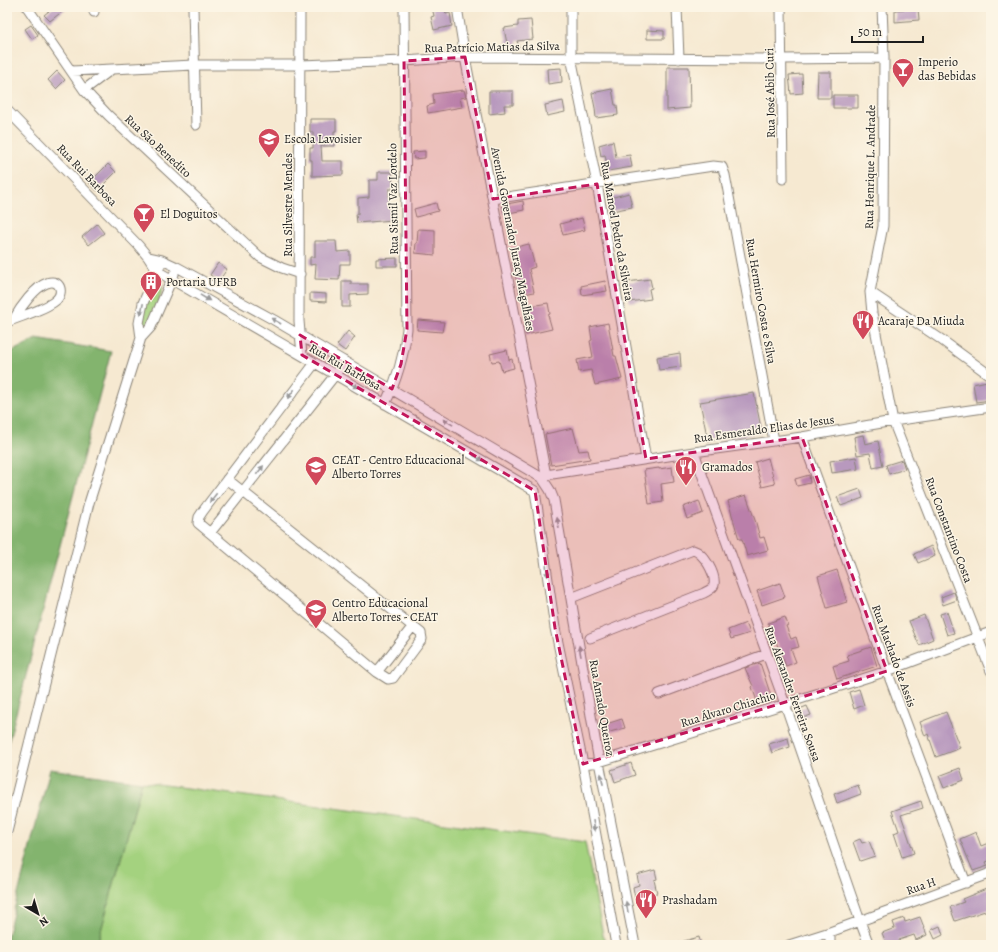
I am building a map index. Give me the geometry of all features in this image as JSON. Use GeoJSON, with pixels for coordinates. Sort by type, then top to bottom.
{"type":"FeatureCollection","features":[{"type":"Feature","properties":{"kind":"street","name":"Rua São Benedito"},"geometry":{"type":"LineString","coordinates":[[27,7],[84,90],[108,115],[260,257],[282,268],[300,274]]}},
{"type":"Feature","properties":{"kind":"street"},"geometry":{"type":"LineString","coordinates":[[193,7],[196,125]]}},
{"type":"Feature","properties":{"kind":"street","name":"Rua Silvestre Mendes"},"geometry":{"type":"LineString","coordinates":[[300,7],[300,335],[302,356]]}},
{"type":"Feature","properties":{"kind":"street","name":"Rua Sismil Vaz Lordelo"},"geometry":{"type":"LineString","coordinates":[[385,404],[392,389],[404,353],[407,329],[404,7]]}},
{"type":"Feature","properties":{"kind":"street","name":"Avenida Governador Juracy Magalhães"},"geometry":{"type":"LineString","coordinates":[[457,7],[465,57],[493,199],[544,476]]}},
{"type":"Feature","properties":{"kind":"street","name":"Rua Manoel Pedro da Silveira"},"geometry":{"type":"LineString","coordinates":[[571,7],[571,58],[597,184],[646,459]]}},
{"type":"Feature","properties":{"kind":"street"},"geometry":{"type":"LineString","coordinates":[[678,7],[679,59]]}},
{"type":"Feature","properties":{"kind":"street","name":"Rua José Abib Curi"},"geometry":{"type":"LineString","coordinates":[[781,7],[783,178]]}},
{"type":"Feature","properties":{"kind":"street","name":"Rua Henrique L. Andrade"},"geometry":{"type":"LineString","coordinates":[[882,7],[884,58],[883,226],[870,292],[873,321],[893,421]]}},
{"type":"Feature","properties":{"kind":"street","name":"Rua Patrício Matias da Silva"},"geometry":{"type":"LineString","coordinates":[[72,71],[194,65],[301,65],[465,57],[679,59],[884,58]]}},
{"type":"Feature","properties":{"kind":"street"},"geometry":{"type":"LineString","coordinates":[[84,90],[112,69]]}},
{"type":"Feature","properties":{"kind":"street","name":"Rua Rui Barbosa"},"geometry":{"type":"LineString","coordinates":[[7,110],[148,257],[157,271],[535,491]]}},
{"type":"Feature","properties":{"kind":"street","name":"Rua Hermiro Costa e Silva"},"geometry":{"type":"LineString","coordinates":[[597,184],[713,166],[722,167],[725,175],[774,440]]}},
{"type":"Feature","properties":{"kind":"street"},"geometry":{"type":"LineString","coordinates":[[493,199],[597,184]]}},
{"type":"Feature","properties":{"kind":"street","name":"Rua Rui Barbosa"},"geometry":{"type":"LineString","coordinates":[[148,257],[162,260],[300,335],[544,476]]}},
{"type":"Feature","properties":{"kind":"street"},"geometry":{"type":"LineString","coordinates":[[141,338],[139,323],[143,302],[162,260]]}},
{"type":"Feature","properties":{"kind":"street"},"geometry":{"type":"LineString","coordinates":[[7,832],[89,503],[141,338],[151,326],[177,268]]}},
{"type":"Feature","properties":{"kind":"street"},"geometry":{"type":"LineString","coordinates":[[52,282],[58,284],[61,288],[61,293],[57,300],[10,320],[40,287],[46,283],[52,282]]}},
{"type":"Feature","properties":{"kind":"street"},"geometry":{"type":"LineString","coordinates":[[870,292],[939,338],[991,376]]}},
{"type":"Feature","properties":{"kind":"street"},"geometry":{"type":"LineString","coordinates":[[210,533],[335,375],[344,361]]}},
{"type":"Feature","properties":{"kind":"street"},"geometry":{"type":"LineString","coordinates":[[228,479],[421,633],[422,639],[393,678],[386,678],[377,672],[198,523],[198,517],[315,363]]}},
{"type":"Feature","properties":{"kind":"street","name":"Rua Esmeraldo Elias de Jesus"},"geometry":{"type":"LineString","coordinates":[[544,476],[646,459],[802,437],[893,421],[991,407]]}},
{"type":"Feature","properties":{"kind":"street","name":"Rua Constantino Costa"},"geometry":{"type":"LineString","coordinates":[[893,421],[991,671]]}},
{"type":"Feature","properties":{"kind":"street","name":"Rua Machado de Assis"},"geometry":{"type":"LineString","coordinates":[[802,437],[966,883]]}},
{"type":"Feature","properties":{"kind":"street","name":"Rua Alexandre Ferreira Sousa"},"geometry":{"type":"LineString","coordinates":[[694,452],[785,704],[869,945]]}},
{"type":"Feature","properties":{"kind":"street"},"geometry":{"type":"LineString","coordinates":[[544,476],[535,491],[555,628],[583,764],[616,945]]}},
{"type":"Feature","properties":{"kind":"street","name":"Rua Amado Queiroz"},"geometry":{"type":"LineString","coordinates":[[544,476],[554,500],[599,762],[635,945]]}},
{"type":"Feature","properties":{"kind":"street"},"geometry":{"type":"LineString","coordinates":[[571,598],[693,550],[698,551],[707,562],[714,584],[712,588],[704,593],[590,638]]}},
{"type":"Feature","properties":{"kind":"street"},"geometry":{"type":"LineString","coordinates":[[377,672],[412,626]]}},
{"type":"Feature","properties":{"kind":"street","name":"Rua Álvaro Chiachio"},"geometry":{"type":"LineString","coordinates":[[583,764],[599,762],[887,671],[991,632]]}},
{"type":"Feature","properties":{"kind":"street"},"geometry":{"type":"LineString","coordinates":[[659,694],[766,654]]}},
{"type":"Feature","properties":{"kind":"street","name":"Rua H"},"geometry":{"type":"LineString","coordinates":[[788,945],[830,932],[991,873]]}},
{"type":"Feature","properties":{"kind":"street"},"geometry":{"type":"LineString","coordinates":[[830,932],[830,945]]}},
{"type":"Feature","properties":{"kind":"highlighted area"},"geometry":{"type":"Polygon","coordinates":[[[465,57],[493,199],[597,184],[646,459],[802,437],[887,671],[583,764],[555,628],[535,491],[302,355],[300,335],[392,389],[401,364],[407,329],[404,61],[465,57]]]}},
{"type":"Feature","properties":{"kind":"green space"},"geometry":{"type":"Polygon","coordinates":[[[159,280],[162,283],[160,299],[152,317],[146,325],[144,324],[143,312],[156,282],[159,280]]]}},
{"type":"Feature","properties":{"kind":"green space"},"geometry":{"type":"Polygon","coordinates":[[[36,339],[111,351],[7,748],[7,354],[36,339]]]}},
{"type":"Feature","properties":{"kind":"green space"},"geometry":{"type":"Polygon","coordinates":[[[50,769],[142,782],[97,945],[7,945],[7,937],[50,769]]]}},
{"type":"Feature","properties":{"kind":"green space"},"geometry":{"type":"Polygon","coordinates":[[[142,782],[585,842],[605,945],[97,945],[142,782]]]}},
{"type":"Feature","properties":{"kind":"building"},"geometry":{"type":"Polygon","coordinates":[[[54,7],[68,7],[50,21],[44,15],[54,7]]]}},
{"type":"Feature","properties":{"kind":"building"},"geometry":{"type":"Polygon","coordinates":[[[432,7],[444,7],[446,14],[450,13],[452,26],[434,30],[431,17],[434,16],[432,7]]]}},
{"type":"Feature","properties":{"kind":"building"},"geometry":{"type":"Polygon","coordinates":[[[918,8],[919,20],[895,22],[895,10],[918,8]]]}},
{"type":"Feature","properties":{"kind":"building"},"geometry":{"type":"Polygon","coordinates":[[[531,20],[533,39],[517,41],[519,47],[508,49],[504,28],[518,26],[518,21],[531,20]]]}},
{"type":"Feature","properties":{"kind":"building"},"geometry":{"type":"Polygon","coordinates":[[[31,25],[38,35],[32,39],[25,29],[31,25]]]}},
{"type":"Feature","properties":{"kind":"building"},"geometry":{"type":"Polygon","coordinates":[[[647,30],[664,31],[664,39],[647,39],[647,30]]]}},
{"type":"Feature","properties":{"kind":"building"},"geometry":{"type":"Polygon","coordinates":[[[667,67],[689,67],[690,108],[667,110],[667,67]]]}},
{"type":"Feature","properties":{"kind":"building"},"geometry":{"type":"Polygon","coordinates":[[[561,68],[562,82],[548,84],[547,69],[561,68]]]}},
{"type":"Feature","properties":{"kind":"building"},"geometry":{"type":"Polygon","coordinates":[[[57,71],[65,80],[56,89],[48,80],[57,71]]]}},
{"type":"Feature","properties":{"kind":"building"},"geometry":{"type":"Polygon","coordinates":[[[818,72],[831,72],[831,98],[817,98],[818,72]]]}},
{"type":"Feature","properties":{"kind":"building"},"geometry":{"type":"Polygon","coordinates":[[[802,74],[803,93],[791,94],[789,75],[802,74]]]}},
{"type":"Feature","properties":{"kind":"building"},"geometry":{"type":"Polygon","coordinates":[[[612,89],[615,105],[617,105],[618,115],[596,118],[592,93],[612,89]]]}},
{"type":"Feature","properties":{"kind":"building"},"geometry":{"type":"Polygon","coordinates":[[[464,90],[466,97],[460,98],[462,107],[428,113],[427,106],[434,104],[433,94],[464,90]]]}},
{"type":"Feature","properties":{"kind":"building"},"geometry":{"type":"Polygon","coordinates":[[[489,91],[513,91],[513,105],[504,105],[505,112],[489,114],[489,91]]]}},
{"type":"Feature","properties":{"kind":"building"},"geometry":{"type":"Polygon","coordinates":[[[833,95],[858,95],[858,108],[833,108],[833,95]]]}},
{"type":"Feature","properties":{"kind":"building"},"geometry":{"type":"Polygon","coordinates":[[[563,101],[565,112],[547,116],[545,105],[563,101]]]}},
{"type":"Feature","properties":{"kind":"building"},"geometry":{"type":"Polygon","coordinates":[[[310,119],[336,119],[334,146],[321,146],[322,161],[343,161],[343,175],[312,176],[310,148],[313,148],[313,132],[310,132],[310,119]]]}},
{"type":"Feature","properties":{"kind":"building"},"geometry":{"type":"Polygon","coordinates":[[[613,141],[616,157],[630,155],[632,167],[608,171],[605,155],[601,156],[599,145],[613,141]]]}},
{"type":"Feature","properties":{"kind":"building"},"geometry":{"type":"Polygon","coordinates":[[[425,151],[425,158],[414,159],[413,152],[425,151]]]}},
{"type":"Feature","properties":{"kind":"building"},"geometry":{"type":"Polygon","coordinates":[[[108,164],[116,172],[97,191],[89,183],[108,164]]]}},
{"type":"Feature","properties":{"kind":"building"},"geometry":{"type":"Polygon","coordinates":[[[378,172],[392,172],[393,189],[389,189],[389,208],[392,208],[393,220],[357,223],[356,214],[358,214],[358,198],[369,197],[369,180],[378,180],[378,172]]]}},
{"type":"Feature","properties":{"kind":"building"},"geometry":{"type":"Polygon","coordinates":[[[629,193],[632,207],[612,211],[610,198],[629,193]]]}},
{"type":"Feature","properties":{"kind":"building"},"geometry":{"type":"Polygon","coordinates":[[[523,201],[524,210],[504,214],[502,205],[523,201]]]}},
{"type":"Feature","properties":{"kind":"building"},"geometry":{"type":"Polygon","coordinates":[[[436,203],[438,211],[416,217],[414,209],[436,203]]]}},
{"type":"Feature","properties":{"kind":"building"},"geometry":{"type":"Polygon","coordinates":[[[582,218],[585,230],[563,235],[560,224],[582,218]]]}},
{"type":"Feature","properties":{"kind":"building"},"geometry":{"type":"Polygon","coordinates":[[[97,224],[104,233],[89,245],[82,237],[97,224]]]}},
{"type":"Feature","properties":{"kind":"building"},"geometry":{"type":"Polygon","coordinates":[[[418,229],[435,230],[435,255],[415,253],[418,229]]]}},
{"type":"Feature","properties":{"kind":"building"},"geometry":{"type":"Polygon","coordinates":[[[315,241],[336,241],[337,252],[350,251],[350,264],[340,264],[339,280],[315,279],[316,264],[310,265],[310,257],[315,257],[315,241]]]}},
{"type":"Feature","properties":{"kind":"building"},"geometry":{"type":"Polygon","coordinates":[[[529,244],[535,267],[529,269],[534,292],[520,295],[512,263],[514,262],[512,248],[529,244]]]}},
{"type":"Feature","properties":{"kind":"building"},"geometry":{"type":"Polygon","coordinates":[[[397,258],[397,266],[376,266],[376,259],[397,258]]]}},
{"type":"Feature","properties":{"kind":"building"},"geometry":{"type":"Polygon","coordinates":[[[218,263],[227,269],[219,281],[210,275],[218,263]]]}},
{"type":"Feature","properties":{"kind":"building"},"geometry":{"type":"Polygon","coordinates":[[[650,279],[652,288],[649,289],[651,299],[629,302],[627,282],[650,279]]]}},
{"type":"Feature","properties":{"kind":"building"},"geometry":{"type":"Polygon","coordinates":[[[342,281],[351,281],[351,284],[368,284],[368,294],[350,295],[350,307],[342,307],[342,281]]]}},
{"type":"Feature","properties":{"kind":"building"},"geometry":{"type":"Polygon","coordinates":[[[605,281],[607,291],[582,295],[581,286],[605,281]]]}},
{"type":"Feature","properties":{"kind":"building"},"geometry":{"type":"Polygon","coordinates":[[[310,293],[326,294],[326,302],[310,301],[310,293]]]}},
{"type":"Feature","properties":{"kind":"building"},"geometry":{"type":"Polygon","coordinates":[[[548,303],[550,314],[548,315],[552,329],[526,335],[524,327],[528,326],[525,307],[548,303]]]}},
{"type":"Feature","properties":{"kind":"building"},"geometry":{"type":"Polygon","coordinates":[[[418,320],[444,322],[442,332],[417,330],[418,320]]]}},
{"type":"Feature","properties":{"kind":"building"},"geometry":{"type":"Polygon","coordinates":[[[608,323],[614,356],[616,356],[622,379],[595,385],[591,370],[579,372],[577,360],[593,357],[590,341],[592,340],[590,327],[608,323]]]}},
{"type":"Feature","properties":{"kind":"building"},"geometry":{"type":"Polygon","coordinates":[[[348,331],[355,337],[345,351],[337,345],[348,331]]]}},
{"type":"Feature","properties":{"kind":"building"},"geometry":{"type":"Polygon","coordinates":[[[507,350],[509,360],[512,359],[514,368],[502,371],[499,361],[492,362],[490,354],[507,350]]]}},
{"type":"Feature","properties":{"kind":"building"},"geometry":{"type":"Polygon","coordinates":[[[680,353],[681,367],[659,370],[657,357],[680,353]]]}},
{"type":"Feature","properties":{"kind":"building"},"geometry":{"type":"Polygon","coordinates":[[[987,381],[990,382],[991,385],[991,400],[976,402],[973,384],[987,381]]]}},
{"type":"Feature","properties":{"kind":"building"},"geometry":{"type":"Polygon","coordinates":[[[754,393],[762,433],[708,441],[700,402],[754,393]]]}},
{"type":"Feature","properties":{"kind":"building"},"geometry":{"type":"Polygon","coordinates":[[[573,428],[579,451],[588,450],[590,459],[551,465],[545,434],[573,428]]]}},
{"type":"Feature","properties":{"kind":"building"},"geometry":{"type":"Polygon","coordinates":[[[863,435],[865,444],[878,441],[883,466],[873,468],[870,453],[857,455],[854,437],[863,435]]]}},
{"type":"Feature","properties":{"kind":"building"},"geometry":{"type":"Polygon","coordinates":[[[856,457],[858,469],[832,473],[830,461],[856,457]]]}},
{"type":"Feature","properties":{"kind":"building"},"geometry":{"type":"Polygon","coordinates":[[[768,458],[775,484],[762,487],[755,462],[768,458]]]}},
{"type":"Feature","properties":{"kind":"building"},"geometry":{"type":"Polygon","coordinates":[[[902,460],[905,469],[889,474],[886,465],[902,460]]]}},
{"type":"Feature","properties":{"kind":"building"},"geometry":{"type":"Polygon","coordinates":[[[672,467],[674,482],[661,484],[663,502],[649,504],[644,470],[672,467]]]}},
{"type":"Feature","properties":{"kind":"building"},"geometry":{"type":"Polygon","coordinates":[[[809,475],[810,483],[797,486],[795,479],[809,475]]]}},
{"type":"Feature","properties":{"kind":"building"},"geometry":{"type":"Polygon","coordinates":[[[860,489],[863,498],[841,506],[837,497],[860,489]]]}},
{"type":"Feature","properties":{"kind":"building"},"geometry":{"type":"Polygon","coordinates":[[[746,495],[760,538],[764,537],[768,550],[747,556],[742,539],[739,539],[728,501],[746,495]]]}},
{"type":"Feature","properties":{"kind":"building"},"geometry":{"type":"Polygon","coordinates":[[[699,501],[703,513],[687,519],[683,507],[699,501]]]}},
{"type":"Feature","properties":{"kind":"building"},"geometry":{"type":"Polygon","coordinates":[[[931,546],[935,556],[918,563],[914,554],[931,546]]]}},
{"type":"Feature","properties":{"kind":"building"},"geometry":{"type":"Polygon","coordinates":[[[837,570],[847,602],[827,608],[818,576],[837,570]]]}},
{"type":"Feature","properties":{"kind":"building"},"geometry":{"type":"Polygon","coordinates":[[[780,583],[785,597],[762,605],[757,591],[780,583]]]}},
{"type":"Feature","properties":{"kind":"building"},"geometry":{"type":"Polygon","coordinates":[[[954,592],[957,600],[943,605],[941,597],[954,592]]]}},
{"type":"Feature","properties":{"kind":"building"},"geometry":{"type":"Polygon","coordinates":[[[947,612],[954,633],[947,635],[940,614],[947,612]]]}},
{"type":"Feature","properties":{"kind":"building"},"geometry":{"type":"Polygon","coordinates":[[[924,615],[933,639],[919,645],[909,621],[924,615]]]}},
{"type":"Feature","properties":{"kind":"building"},"geometry":{"type":"Polygon","coordinates":[[[785,617],[788,625],[786,626],[791,639],[796,637],[799,647],[791,649],[796,662],[786,666],[776,642],[774,643],[768,623],[785,617]]]}},
{"type":"Feature","properties":{"kind":"building"},"geometry":{"type":"Polygon","coordinates":[[[746,623],[750,633],[731,639],[728,630],[746,623]]]}},
{"type":"Feature","properties":{"kind":"building"},"geometry":{"type":"Polygon","coordinates":[[[871,647],[877,666],[837,679],[833,666],[849,661],[847,655],[871,647]]]}},
{"type":"Feature","properties":{"kind":"building"},"geometry":{"type":"Polygon","coordinates":[[[760,663],[772,699],[758,704],[752,687],[753,686],[745,668],[760,663]]]}},
{"type":"Feature","properties":{"kind":"building"},"geometry":{"type":"Polygon","coordinates":[[[859,689],[864,705],[854,709],[849,692],[859,689]]]}},
{"type":"Feature","properties":{"kind":"building"},"geometry":{"type":"Polygon","coordinates":[[[807,706],[811,715],[800,719],[797,710],[807,706]]]}},
{"type":"Feature","properties":{"kind":"building"},"geometry":{"type":"Polygon","coordinates":[[[946,712],[960,748],[936,757],[928,734],[925,736],[920,722],[946,712]]]}},
{"type":"Feature","properties":{"kind":"building"},"geometry":{"type":"Polygon","coordinates":[[[622,719],[625,728],[606,733],[603,725],[622,719]]]}},
{"type":"Feature","properties":{"kind":"building"},"geometry":{"type":"Polygon","coordinates":[[[788,738],[790,747],[772,753],[769,744],[788,738]]]}},
{"type":"Feature","properties":{"kind":"building"},"geometry":{"type":"Polygon","coordinates":[[[631,763],[635,775],[615,782],[611,770],[631,763]]]}},
{"type":"Feature","properties":{"kind":"building"},"geometry":{"type":"Polygon","coordinates":[[[960,768],[964,780],[944,788],[939,776],[960,768]]]}},
{"type":"Feature","properties":{"kind":"building"},"geometry":{"type":"Polygon","coordinates":[[[858,785],[861,794],[837,803],[834,794],[858,785]]]}},
{"type":"Feature","properties":{"kind":"building"},"geometry":{"type":"Polygon","coordinates":[[[921,801],[923,808],[901,815],[914,853],[902,857],[894,833],[899,831],[892,811],[921,801]]]}},
{"type":"Feature","properties":{"kind":"building"},"geometry":{"type":"Polygon","coordinates":[[[976,832],[981,846],[991,842],[991,860],[986,862],[988,866],[973,871],[960,839],[976,832]]]}},
{"type":"Feature","properties":{"kind":"building"},"geometry":{"type":"Polygon","coordinates":[[[860,839],[862,843],[869,841],[875,856],[860,861],[853,842],[860,839]]]}},
{"type":"Feature","properties":{"kind":"building"},"geometry":{"type":"Polygon","coordinates":[[[655,870],[657,879],[654,880],[657,893],[635,898],[633,887],[639,885],[637,875],[655,870]]]}},
{"type":"Feature","properties":{"kind":"building"},"geometry":{"type":"Polygon","coordinates":[[[991,887],[991,909],[955,921],[950,907],[964,902],[962,899],[991,887]]]}},
{"type":"Feature","properties":{"kind":"building"},"geometry":{"type":"Polygon","coordinates":[[[920,917],[927,935],[916,940],[914,935],[899,940],[900,945],[887,945],[882,933],[895,928],[893,922],[904,918],[905,922],[920,917]]]}},
{"type":"Feature","properties":{"kind":"building"},"geometry":{"type":"Polygon","coordinates":[[[940,926],[943,935],[935,939],[931,930],[940,926]]]}},
{"type":"Feature","properties":{"kind":"building"},"geometry":{"type":"Polygon","coordinates":[[[699,937],[701,945],[678,945],[677,943],[699,937]]]}},
{"type":"Feature","properties":{"kind":"place","name":"Imperio das Bebidas"},"geometry":{"type":"Point","coordinates":[903,88]}},
{"type":"Feature","properties":{"kind":"place","name":"Escola Lavoisier"},"geometry":{"type":"Point","coordinates":[269,158]}},
{"type":"Feature","properties":{"kind":"place","name":"El Doguitos"},"geometry":{"type":"Point","coordinates":[144,234]}},
{"type":"Feature","properties":{"kind":"place","name":"Portaria UFRB"},"geometry":{"type":"Point","coordinates":[151,302]}},
{"type":"Feature","properties":{"kind":"place","name":"Acaraje Da Miuda"},"geometry":{"type":"Point","coordinates":[863,340]}},
{"type":"Feature","properties":{"kind":"place","name":"CEAT - Centro Educacional Alberto Torres"},"geometry":{"type":"Point","coordinates":[316,486]}},
{"type":"Feature","properties":{"kind":"place","name":"Gramados"},"geometry":{"type":"Point","coordinates":[686,486]}},
{"type":"Feature","properties":{"kind":"place","name":"Centro Educacional Alberto Torres - CEAT"},"geometry":{"type":"Point","coordinates":[316,630]}},
{"type":"Feature","properties":{"kind":"place","name":"Prashadam"},"geometry":{"type":"Point","coordinates":[646,920]}}]}
